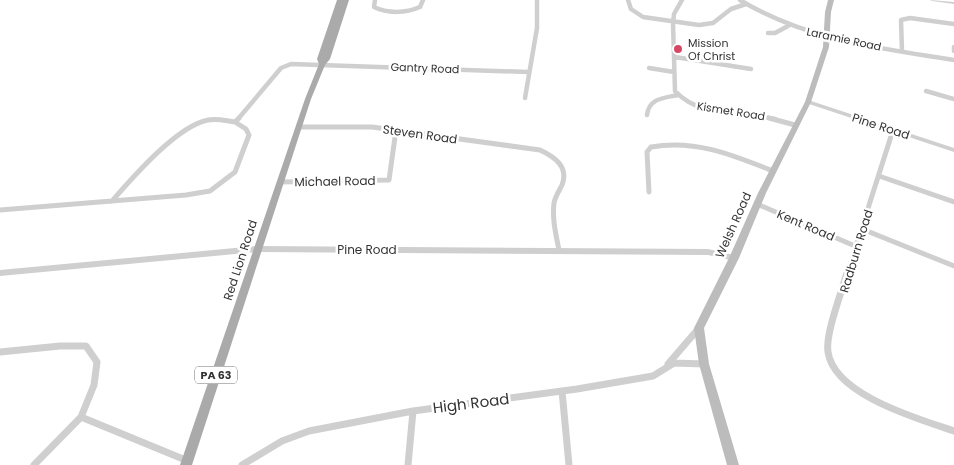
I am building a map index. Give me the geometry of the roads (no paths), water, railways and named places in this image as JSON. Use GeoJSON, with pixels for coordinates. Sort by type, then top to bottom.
{"type":"FeatureCollection","features":[{"type":"Feature","properties":{"kind":"main road","name":"Red Lion Road"},"geometry":{"type":"LineString","coordinates":[[322,64],[320,58],[340,0]]}},
{"type":"Feature","properties":{"kind":"main road","name":"Red Lion Road"},"geometry":{"type":"LineString","coordinates":[[187,463],[280,182],[322,64],[327,59],[346,0]]}},
{"type":"Feature","properties":{"kind":"main road","name":"Welsh Road"},"geometry":{"type":"LineString","coordinates":[[699,328],[734,258],[757,204],[795,125],[808,102],[824,55],[831,0]]}},
{"type":"Feature","properties":{"kind":"main road"},"geometry":{"type":"LineString","coordinates":[[699,328],[704,364],[733,465]]}},
{"type":"Feature","properties":{"kind":"street"},"geometry":{"type":"LineString","coordinates":[[375,0],[373,5],[376,9],[408,11],[418,9],[422,5],[422,0]]}},
{"type":"Feature","properties":{"kind":"street"},"geometry":{"type":"LineString","coordinates":[[526,98],[528,72],[535,50],[539,23],[537,0]]}},
{"type":"Feature","properties":{"kind":"street"},"geometry":{"type":"LineString","coordinates":[[628,0],[630,9],[650,19],[673,23],[706,25],[713,23],[731,10],[746,4]]}},
{"type":"Feature","properties":{"kind":"street"},"geometry":{"type":"LineString","coordinates":[[647,115],[647,108],[650,103],[658,99],[678,95],[674,72],[673,23],[674,14],[682,0]]}},
{"type":"Feature","properties":{"kind":"street","name":"Laramie Road"},"geometry":{"type":"LineString","coordinates":[[740,0],[788,26],[826,36],[954,60]]}},
{"type":"Feature","properties":{"kind":"street"},"geometry":{"type":"LineString","coordinates":[[932,0],[954,2]]}},
{"type":"Feature","properties":{"kind":"street"},"geometry":{"type":"LineString","coordinates":[[902,51],[900,21],[904,19],[954,24]]}},
{"type":"Feature","properties":{"kind":"street"},"geometry":{"type":"LineString","coordinates":[[768,33],[775,33],[788,26]]}},
{"type":"Feature","properties":{"kind":"street"},"geometry":{"type":"LineString","coordinates":[[675,57],[751,69]]}},
{"type":"Feature","properties":{"kind":"street","name":"Gantry Road"},"geometry":{"type":"LineString","coordinates":[[235,122],[280,68],[291,64],[528,72]]}},
{"type":"Feature","properties":{"kind":"street"},"geometry":{"type":"LineString","coordinates":[[649,68],[674,72]]}},
{"type":"Feature","properties":{"kind":"street"},"geometry":{"type":"LineString","coordinates":[[926,91],[954,99]]}},
{"type":"Feature","properties":{"kind":"street","name":"Kismet Road"},"geometry":{"type":"LineString","coordinates":[[678,95],[685,101],[703,109],[767,117],[795,125]]}},
{"type":"Feature","properties":{"kind":"street","name":"Pine Road"},"geometry":{"type":"LineString","coordinates":[[808,102],[954,150]]}},
{"type":"Feature","properties":{"kind":"street"},"geometry":{"type":"LineString","coordinates":[[0,210],[112,201],[186,195],[210,191],[235,172],[249,135],[246,129],[235,122],[207,120],[195,124],[138,170],[112,201]]}},
{"type":"Feature","properties":{"kind":"street","name":"Steven Road"},"geometry":{"type":"LineString","coordinates":[[300,126],[372,127],[540,150],[560,161],[563,170],[564,180],[556,196],[553,208],[559,250]]}},
{"type":"Feature","properties":{"kind":"street","name":"Michael Road"},"geometry":{"type":"LineString","coordinates":[[280,182],[389,180],[396,130]]}},
{"type":"Feature","properties":{"kind":"street","name":"Radburn Road"},"geometry":{"type":"LineString","coordinates":[[893,130],[855,246],[828,341],[828,356],[837,371],[854,388],[874,400],[954,431]]}},
{"type":"Feature","properties":{"kind":"street"},"geometry":{"type":"LineString","coordinates":[[649,192],[648,152],[651,147],[667,143],[712,148],[773,172]]}},
{"type":"Feature","properties":{"kind":"street"},"geometry":{"type":"LineString","coordinates":[[879,176],[954,202]]}},
{"type":"Feature","properties":{"kind":"street","name":"Kent Road"},"geometry":{"type":"LineString","coordinates":[[757,204],[855,246]]}},
{"type":"Feature","properties":{"kind":"street"},"geometry":{"type":"LineString","coordinates":[[862,229],[954,266]]}},
{"type":"Feature","properties":{"kind":"street","name":"Pine Road"},"geometry":{"type":"LineString","coordinates":[[0,273],[257,249],[708,252],[734,258]]}},
{"type":"Feature","properties":{"kind":"street"},"geometry":{"type":"LineString","coordinates":[[666,366],[699,328]]}},
{"type":"Feature","properties":{"kind":"street"},"geometry":{"type":"LineString","coordinates":[[0,352],[60,346],[86,346],[97,362],[94,385],[81,417],[34,465]]}},
{"type":"Feature","properties":{"kind":"street","name":"High Road"},"geometry":{"type":"LineString","coordinates":[[242,465],[282,441],[309,431],[413,411],[562,391],[653,376],[666,366],[686,362],[704,364]]}},
{"type":"Feature","properties":{"kind":"street"},"geometry":{"type":"LineString","coordinates":[[562,391],[570,465]]}},
{"type":"Feature","properties":{"kind":"street"},"geometry":{"type":"LineString","coordinates":[[408,465],[413,411]]}},
{"type":"Feature","properties":{"kind":"street"},"geometry":{"type":"LineString","coordinates":[[81,417],[187,463]]}},
{"type":"Feature","properties":{"kind":"place","name":"Mission Of Christ"},"geometry":{"type":"Point","coordinates":[678,49]}}]}
